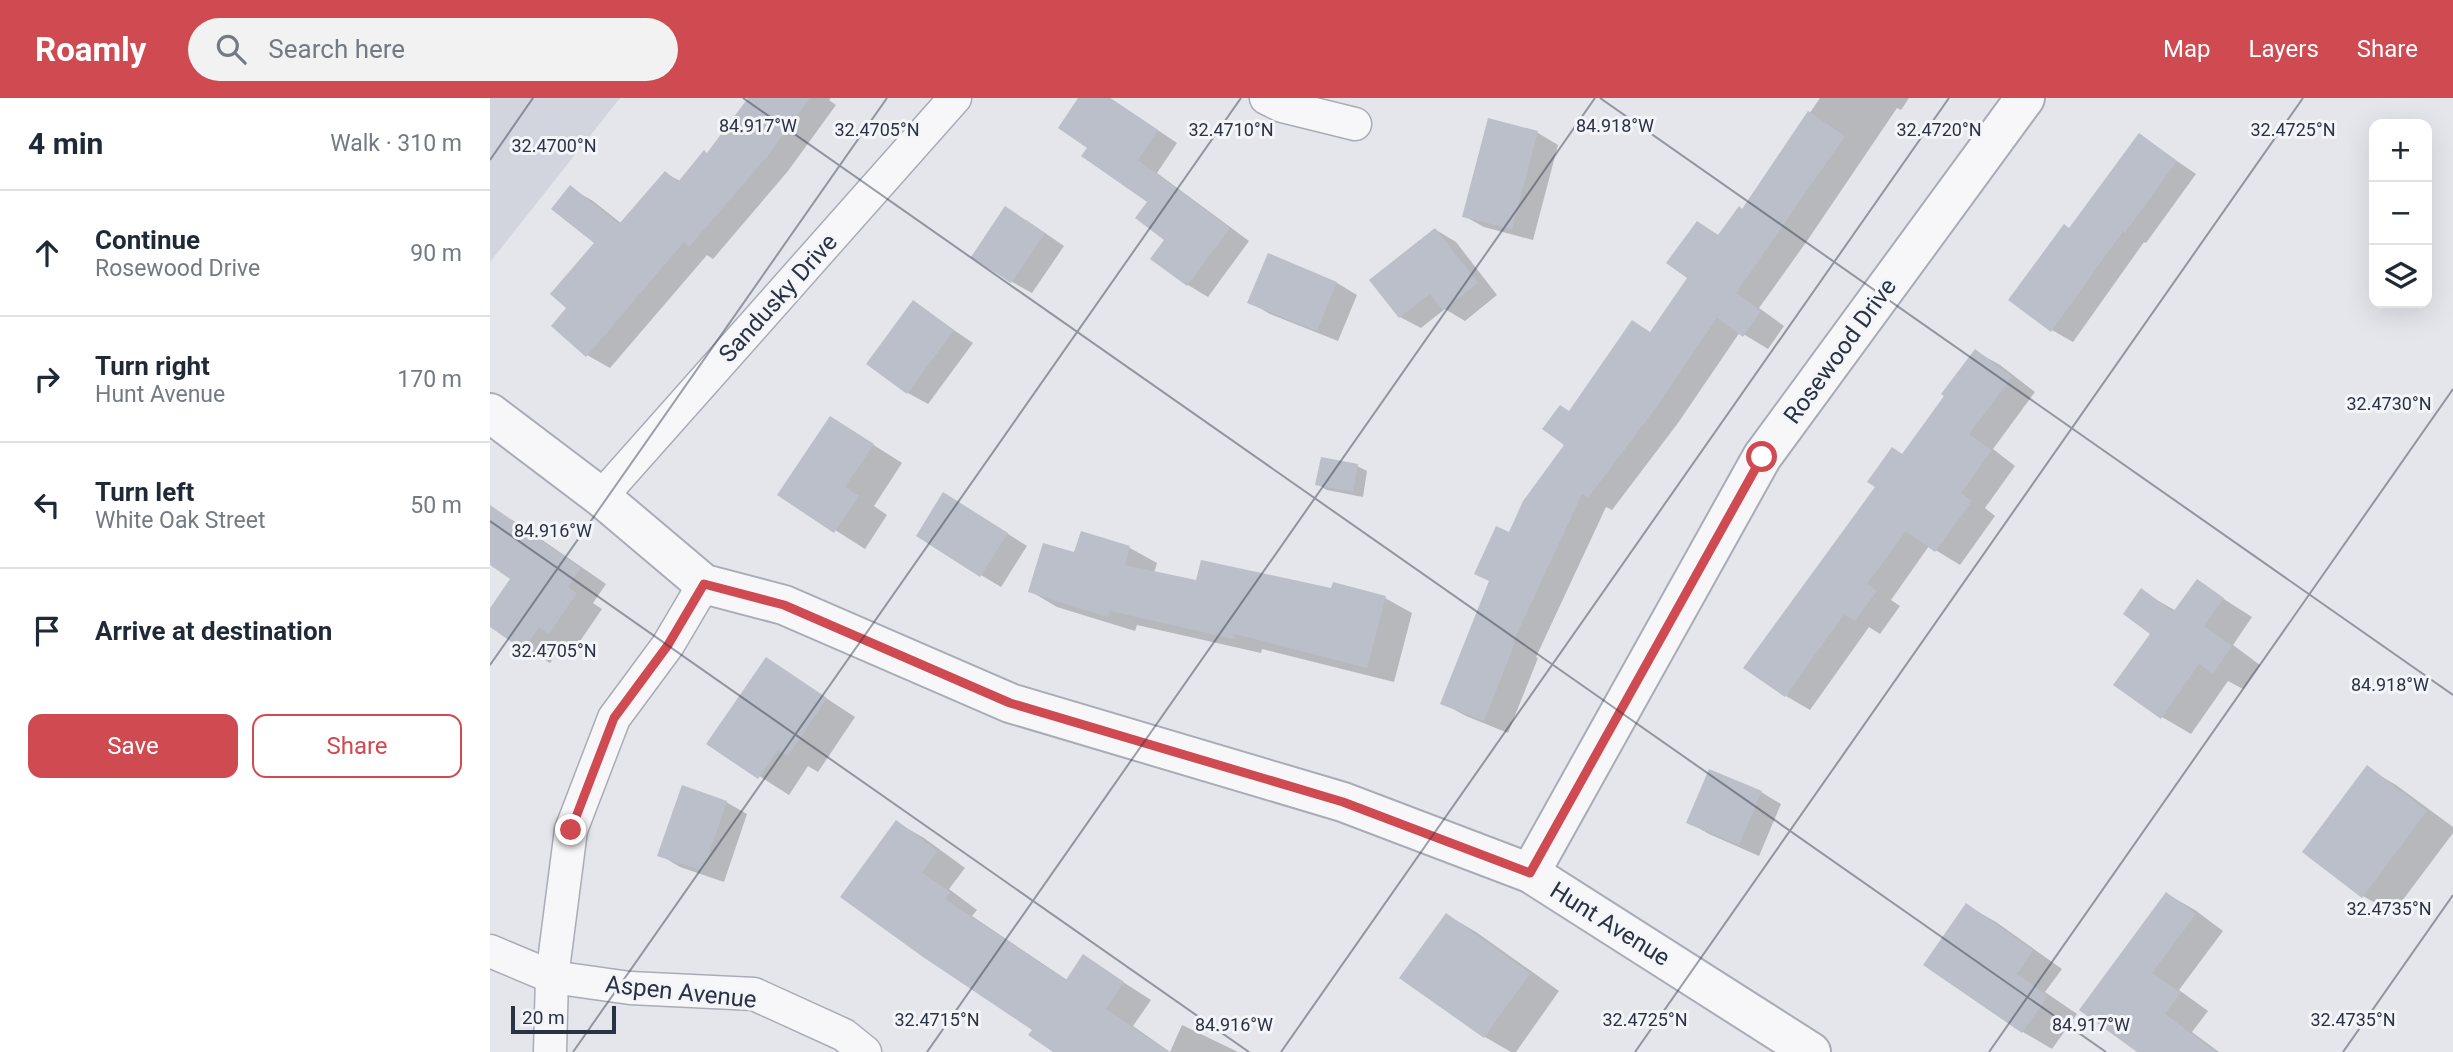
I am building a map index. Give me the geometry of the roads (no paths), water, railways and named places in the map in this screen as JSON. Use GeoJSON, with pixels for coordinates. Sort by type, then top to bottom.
{"type":"FeatureCollection","features":[{"type":"Feature","properties":{"kind":"street","name":"Sandusky Drive"},"geometry":{"type":"LineString","coordinates":[[601,497],[955,98]]}},
{"type":"Feature","properties":{"kind":"street"},"geometry":{"type":"LineString","coordinates":[[1266,98],[1282,106],[1355,124]]}},
{"type":"Feature","properties":{"kind":"street","name":"Rosewood Drive"},"geometry":{"type":"LineString","coordinates":[[1530,873],[1762,457],[2025,98]]}},
{"type":"Feature","properties":{"kind":"street","name":"Hunt Avenue"},"geometry":{"type":"LineString","coordinates":[[490,413],[601,497],[704,584],[784,605],[1010,703],[1343,802],[1530,873],[1811,1052]]}},
{"type":"Feature","properties":{"kind":"street"},"geometry":{"type":"LineString","coordinates":[[550,1052],[552,977],[571,830],[614,718],[668,645],[704,584]]}},
{"type":"Feature","properties":{"kind":"street","name":"Aspen Avenue"},"geometry":{"type":"LineString","coordinates":[[490,951],[552,977],[630,988],[754,994],[844,1035],[865,1052]]}}]}
